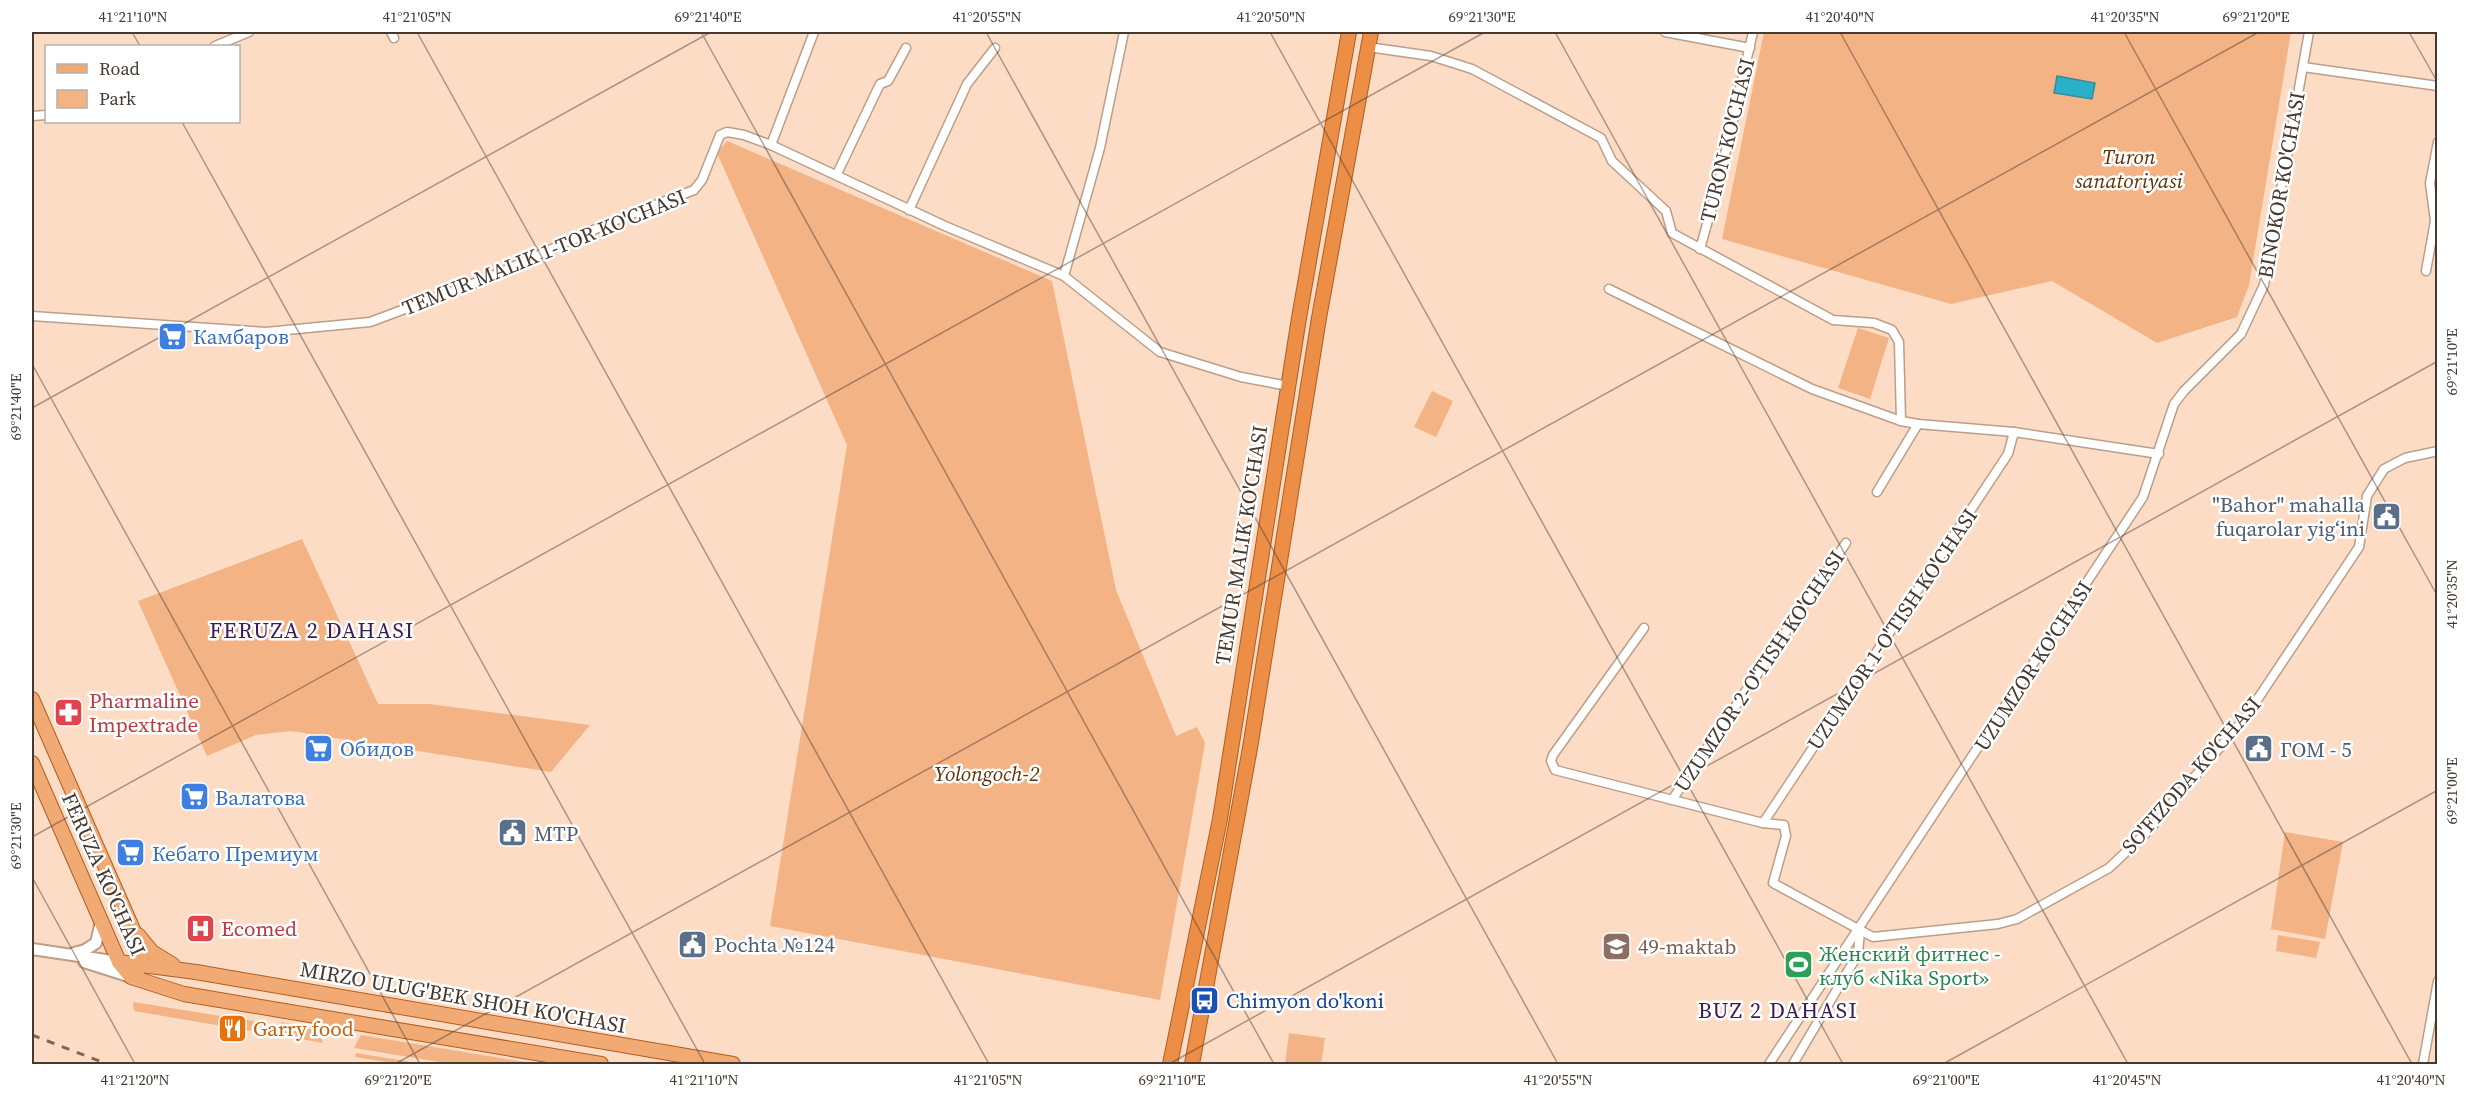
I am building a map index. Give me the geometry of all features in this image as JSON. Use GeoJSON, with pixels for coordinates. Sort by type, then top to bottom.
{"type":"FeatureCollection","features":[{"type":"Feature","properties":{"kind":"highway","name":"TEMUR MALIK KO'CHASI"},"geometry":{"type":"LineString","coordinates":[[1170,1065],[1220,819],[1288,386],[1349,32]]}},
{"type":"Feature","properties":{"kind":"highway","name":"TEMUR MALIK KO'CHASI"},"geometry":{"type":"LineString","coordinates":[[1192,1065],[1248,759],[1319,318],[1371,32]]}},
{"type":"Feature","properties":{"kind":"main road","name":"FERUZA KO'CHASI"},"geometry":{"type":"LineString","coordinates":[[32,699],[139,946],[140,964],[131,977],[119,962],[32,763]]}},
{"type":"Feature","properties":{"kind":"main road","name":"FERUZA KO'CHASI"},"geometry":{"type":"LineString","coordinates":[[130,921],[152,952]]}},
{"type":"Feature","properties":{"kind":"main road","name":"MIRZO ULUG'BEK SHOH KO'CHASI"},"geometry":{"type":"LineString","coordinates":[[152,952],[167,962],[186,970]]}},
{"type":"Feature","properties":{"kind":"main road","name":"MIRZO ULUG'BEK SHOH KO'CHASI"},"geometry":{"type":"LineString","coordinates":[[119,962],[186,970],[733,1065]]}},
{"type":"Feature","properties":{"kind":"main road"},"geometry":{"type":"LineString","coordinates":[[152,984],[155,966]]}},
{"type":"Feature","properties":{"kind":"main road","name":"MIRZO ULUG'BEK SHOH KO'CHASI"},"geometry":{"type":"LineString","coordinates":[[131,977],[184,994],[601,1065]]}},
{"type":"Feature","properties":{"kind":"street"},"geometry":{"type":"LineString","coordinates":[[216,45],[249,32]]}},
{"type":"Feature","properties":{"kind":"street"},"geometry":{"type":"LineString","coordinates":[[771,145],[814,32]]}},
{"type":"Feature","properties":{"kind":"street"},"geometry":{"type":"LineString","coordinates":[[1064,276],[1100,148],[1124,32]]}},
{"type":"Feature","properties":{"kind":"street"},"geometry":{"type":"LineString","coordinates":[[1665,32],[1750,48]]}},
{"type":"Feature","properties":{"kind":"street","name":"TURON KO'CHASI"},"geometry":{"type":"LineString","coordinates":[[1700,249],[1753,32]]}},
{"type":"Feature","properties":{"kind":"street","name":"BINOKOR KO'CHASI"},"geometry":{"type":"LineString","coordinates":[[2241,334],[2264,285],[2309,32]]}},
{"type":"Feature","properties":{"kind":"street"},"geometry":{"type":"LineString","coordinates":[[1368,46],[1431,56],[1472,69],[1601,138],[1612,161],[1666,211],[1672,233],[1833,320],[1874,323],[1892,330],[1899,342],[1901,421]]}},
{"type":"Feature","properties":{"kind":"street"},"geometry":{"type":"LineString","coordinates":[[837,174],[880,84],[888,81],[906,48]]}},
{"type":"Feature","properties":{"kind":"street"},"geometry":{"type":"LineString","coordinates":[[909,210],[967,84],[995,48]]}},
{"type":"Feature","properties":{"kind":"street"},"geometry":{"type":"LineString","coordinates":[[2303,67],[2438,86]]}},
{"type":"Feature","properties":{"kind":"street","name":"TEMUR MALIK 1-TOR KO'CHASI"},"geometry":{"type":"LineString","coordinates":[[32,316],[266,332],[370,322],[488,278],[611,222],[688,193],[702,180],[723,133],[744,135],[771,145],[837,174],[909,210],[1064,276],[1160,352],[1241,377],[1288,386]]}},
{"type":"Feature","properties":{"kind":"street"},"geometry":{"type":"LineString","coordinates":[[2426,271],[2434,221],[2430,183],[2438,142]]}},
{"type":"Feature","properties":{"kind":"street"},"geometry":{"type":"LineString","coordinates":[[1610,289],[1812,388],[1901,421],[2014,432],[2159,454]]}},
{"type":"Feature","properties":{"kind":"street","name":"UZUMZOR KO'CHASI"},"geometry":{"type":"LineString","coordinates":[[1769,1065],[2143,497],[2159,454],[2168,419],[2184,391],[2241,334]]}},
{"type":"Feature","properties":{"kind":"street"},"geometry":{"type":"LineString","coordinates":[[1877,492],[1918,424]]}},
{"type":"Feature","properties":{"kind":"street","name":"UZUMZOR 1-O'TISH KO'CHASI"},"geometry":{"type":"LineString","coordinates":[[1763,823],[2008,454],[2014,432]]}},
{"type":"Feature","properties":{"kind":"street","name":"SO'FIZODA KO'CHASI"},"geometry":{"type":"LineString","coordinates":[[1763,823],[1784,825],[1787,831],[1773,883],[1873,937],[1998,924],[2017,919],[2109,868],[2149,830],[2245,718],[2359,547],[2367,496],[2384,470],[2405,458],[2438,451]]}},
{"type":"Feature","properties":{"kind":"street","name":"UZUMZOR 2-O'TISH KO'CHASI"},"geometry":{"type":"LineString","coordinates":[[1672,800],[1846,543]]}},
{"type":"Feature","properties":{"kind":"street"},"geometry":{"type":"LineString","coordinates":[[1644,628],[1551,761],[1554,768],[1560,772],[1763,823]]}},
{"type":"Feature","properties":{"kind":"street"},"geometry":{"type":"LineString","coordinates":[[58,954],[91,948],[99,938],[101,922]]}},
{"type":"Feature","properties":{"kind":"street","name":"UZUMZOR KO'CHASI"},"geometry":{"type":"LineString","coordinates":[[1793,1065],[1858,954],[1860,930]]}},
{"type":"Feature","properties":{"kind":"street"},"geometry":{"type":"LineString","coordinates":[[32,950],[119,962]]}},
{"type":"Feature","properties":{"kind":"street"},"geometry":{"type":"LineString","coordinates":[[58,954],[131,977]]}},
{"type":"Feature","properties":{"kind":"street"},"geometry":{"type":"LineString","coordinates":[[2422,1065],[2433,1032],[2438,981]]}},
{"type":"Feature","properties":{"kind":"green space","name":"Turon sanatoriyasi"},"geometry":{"type":"Polygon","coordinates":[[[1764,32],[2291,32],[2249,285],[2237,317],[2157,343],[2052,281],[1951,304],[1722,239],[1764,32]]]}},
{"type":"Feature","properties":{"kind":"green space","name":"Yolongoch-2"},"geometry":{"type":"Polygon","coordinates":[[[727,141],[1052,281],[1116,590],[1176,736],[1197,727],[1205,743],[1160,1000],[770,926],[847,445],[717,153],[727,141]]]}},
{"type":"Feature","properties":{"kind":"green space"},"geometry":{"type":"Polygon","coordinates":[[[1858,328],[1889,338],[1870,399],[1838,388],[1858,328]]]}},
{"type":"Feature","properties":{"kind":"green space"},"geometry":{"type":"Polygon","coordinates":[[[1432,391],[1453,401],[1436,437],[1414,427],[1432,391]]]}},
{"type":"Feature","properties":{"kind":"green space"},"geometry":{"type":"Polygon","coordinates":[[[302,539],[378,704],[429,704],[590,725],[551,772],[291,731],[256,735],[207,756],[138,601],[302,539]]]}},
{"type":"Feature","properties":{"kind":"green space"},"geometry":{"type":"Polygon","coordinates":[[[2285,832],[2343,842],[2325,939],[2271,929],[2285,832]]]}},
{"type":"Feature","properties":{"kind":"green space"},"geometry":{"type":"Polygon","coordinates":[[[2278,935],[2320,942],[2316,958],[2276,951],[2278,935]]]}},
{"type":"Feature","properties":{"kind":"green space"},"geometry":{"type":"Polygon","coordinates":[[[133,1002],[265,1023],[263,1033],[134,1011],[133,1002]]]}},
{"type":"Feature","properties":{"kind":"green space"},"geometry":{"type":"Polygon","coordinates":[[[281,1022],[316,1028],[323,1043],[279,1035],[281,1022]]]}},
{"type":"Feature","properties":{"kind":"green space"},"geometry":{"type":"Polygon","coordinates":[[[1289,1033],[1325,1038],[1321,1064],[1285,1064],[1289,1033]]]}},
{"type":"Feature","properties":{"kind":"green space"},"geometry":{"type":"Polygon","coordinates":[[[361,1035],[537,1064],[452,1064],[354,1048],[361,1035]]]}},
{"type":"Feature","properties":{"kind":"green space"},"geometry":{"type":"Polygon","coordinates":[[[356,1053],[424,1064],[400,1064],[355,1057],[356,1053]]]}},
{"type":"Feature","properties":{"kind":"water"},"geometry":{"type":"Polygon","coordinates":[[[2057,76],[2095,83],[2092,99],[2054,93],[2057,76]]]}},
{"type":"Feature","properties":{"kind":"railway"},"geometry":{"type":"LineString","coordinates":[[32,1035],[107,1064]]}},
{"type":"Feature","properties":{"kind":"place","name":"Камбаров"},"geometry":{"type":"Point","coordinates":[172,336]}},
{"type":"Feature","properties":{"kind":"place","name":"\"Bahor\" mahalla fuqarolar yig‘ini"},"geometry":{"type":"Point","coordinates":[2386,516]}},
{"type":"Feature","properties":{"kind":"place","name":"Pharmaline Impextrade"},"geometry":{"type":"Point","coordinates":[68,712]}},
{"type":"Feature","properties":{"kind":"place","name":"Обидов"},"geometry":{"type":"Point","coordinates":[319,748]}},
{"type":"Feature","properties":{"kind":"place","name":"ГОМ - 5"},"geometry":{"type":"Point","coordinates":[2259,749]}},
{"type":"Feature","properties":{"kind":"place","name":"Валатова"},"geometry":{"type":"Point","coordinates":[194,797]}},
{"type":"Feature","properties":{"kind":"place","name":"MTP"},"geometry":{"type":"Point","coordinates":[513,833]}},
{"type":"Feature","properties":{"kind":"place","name":"Кебато Премиум"},"geometry":{"type":"Point","coordinates":[131,853]}},
{"type":"Feature","properties":{"kind":"place","name":"Ecomed"},"geometry":{"type":"Point","coordinates":[200,928]}},
{"type":"Feature","properties":{"kind":"place","name":"Pochta №124"},"geometry":{"type":"Point","coordinates":[693,944]}},
{"type":"Feature","properties":{"kind":"place","name":"49-maktab"},"geometry":{"type":"Point","coordinates":[1617,946]}},
{"type":"Feature","properties":{"kind":"place","name":"Женский фитнес - клуб «Nika Sport»"},"geometry":{"type":"Point","coordinates":[1798,965]}},
{"type":"Feature","properties":{"kind":"place","name":"Chimyon do'koni"},"geometry":{"type":"Point","coordinates":[1205,1000]}},
{"type":"Feature","properties":{"kind":"place","name":"Garry food"},"geometry":{"type":"Point","coordinates":[232,1028]}},
{"type":"Feature","properties":{"kind":"district","name":"FERUZA 2 DAHASI"},"geometry":{"type":"Point","coordinates":[312,630]}},
{"type":"Feature","properties":{"kind":"district","name":"BUZ 2 DAHASI"},"geometry":{"type":"Point","coordinates":[1778,1010]}}]}
